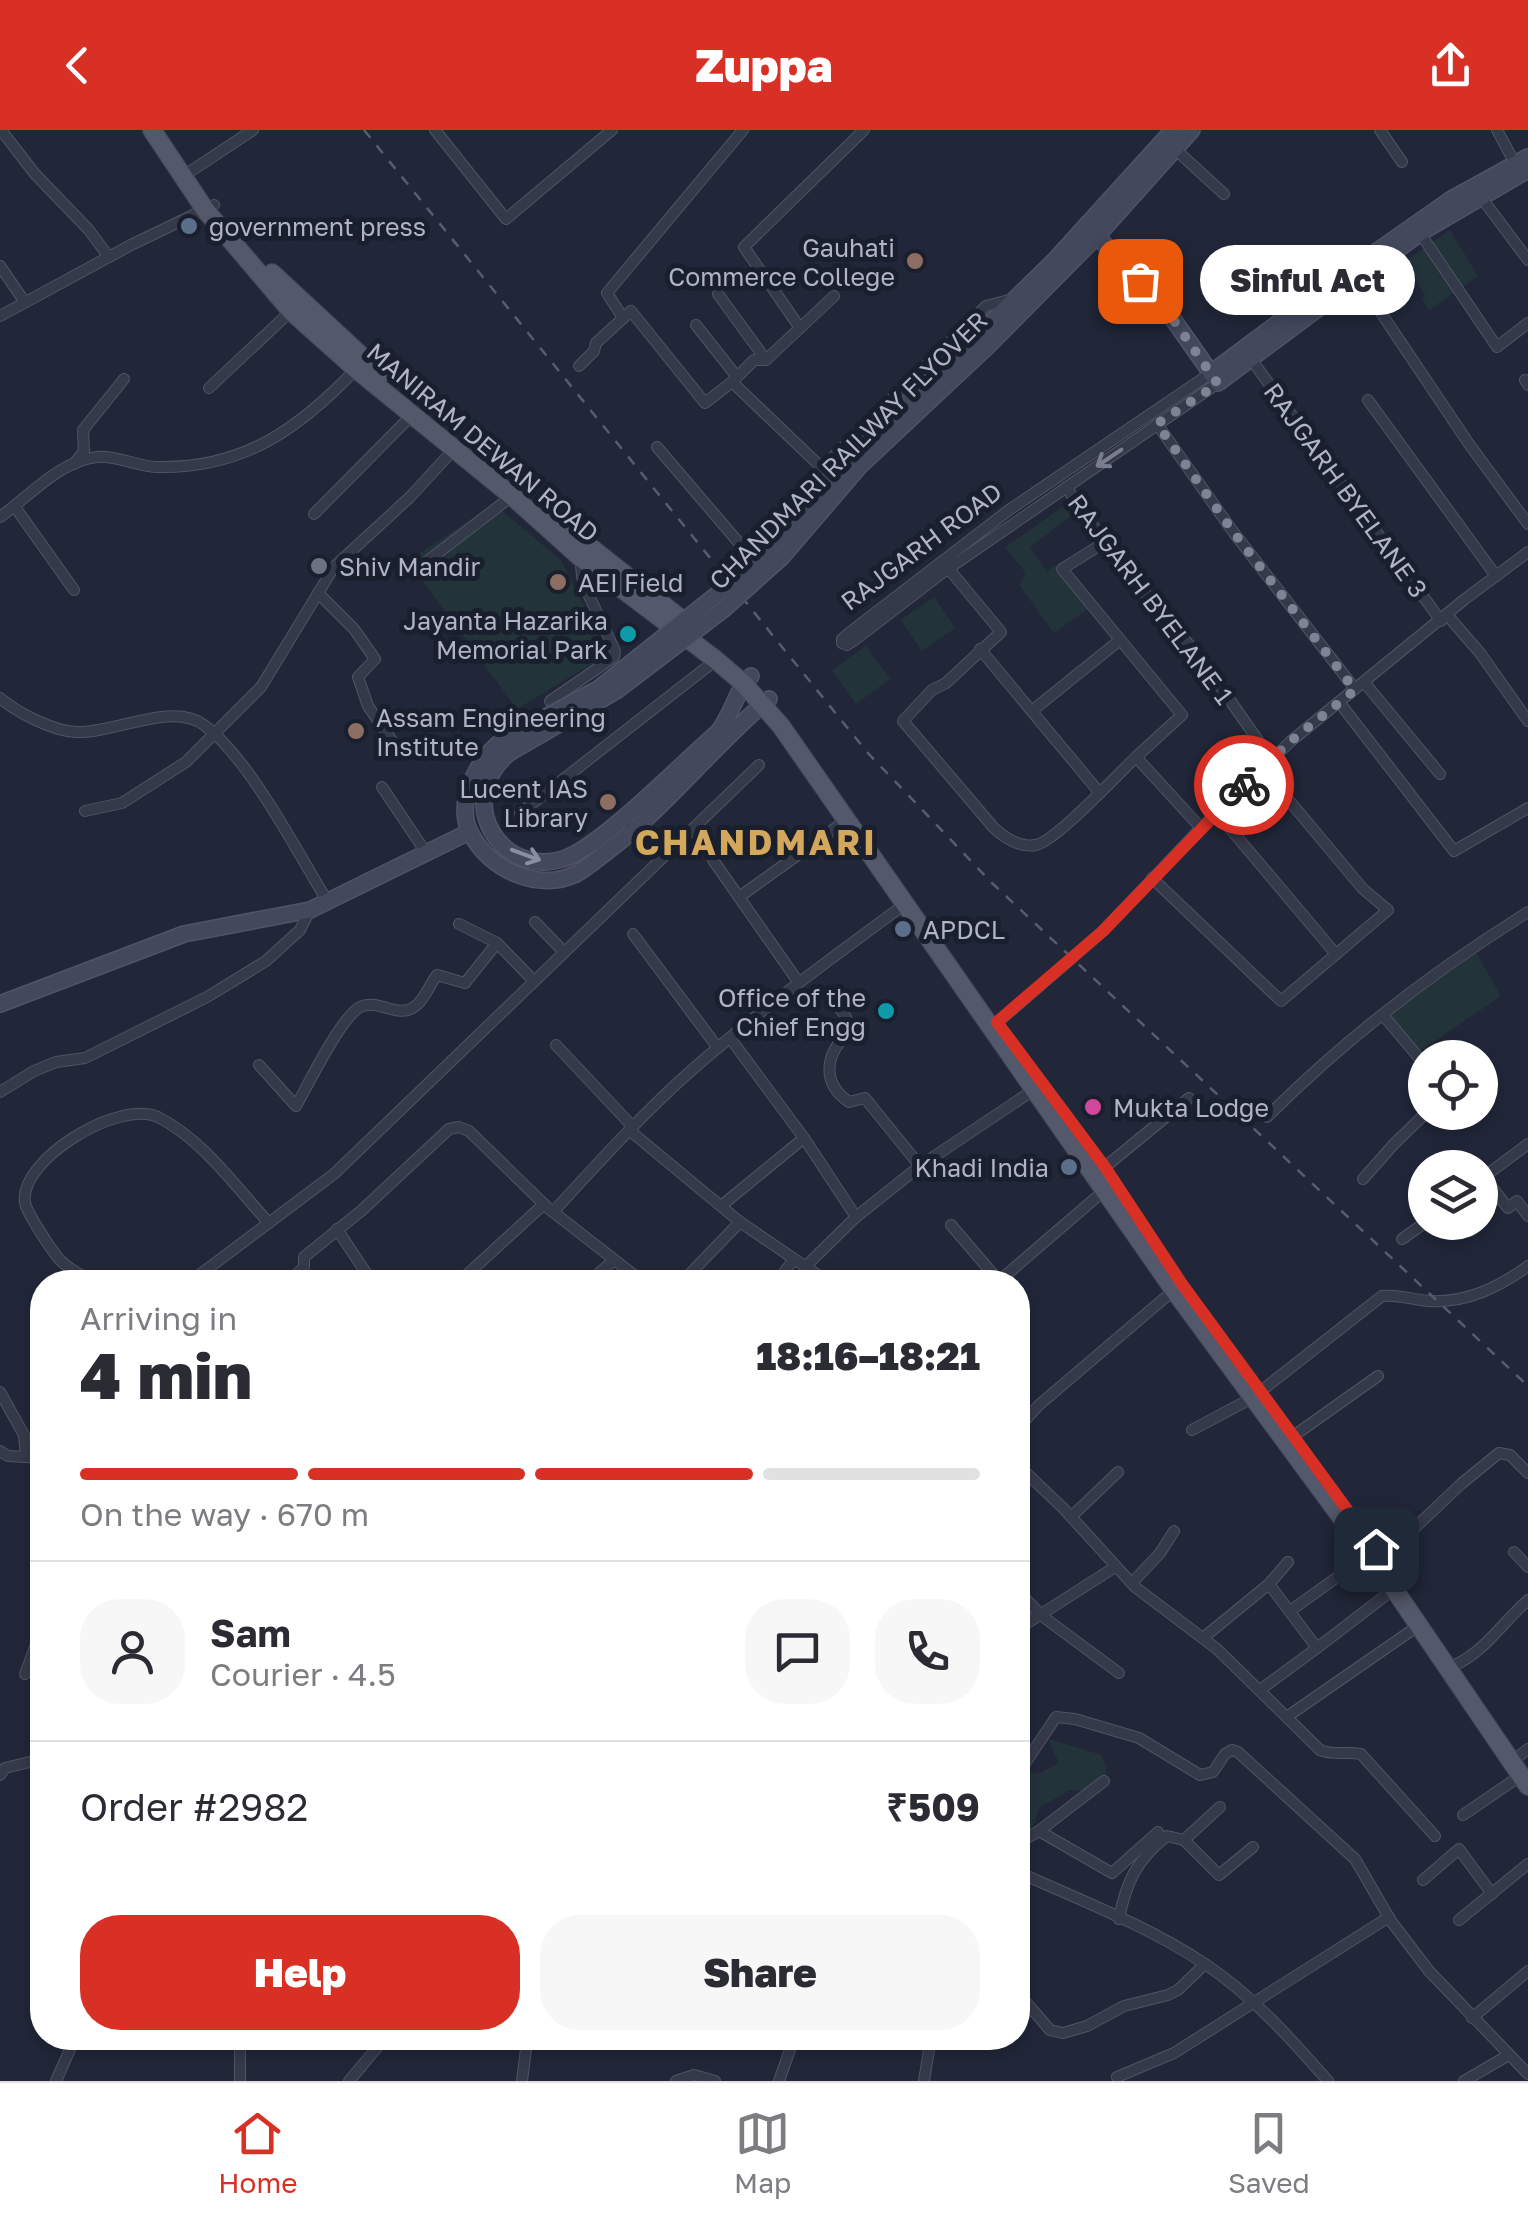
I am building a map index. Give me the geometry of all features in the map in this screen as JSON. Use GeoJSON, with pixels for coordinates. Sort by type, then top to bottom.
{"type":"FeatureCollection","features":[{"type":"Feature","properties":{"kind":"main road","name":"MANIRAM DEWAN ROAD"},"geometry":{"type":"LineString","coordinates":[[152,130],[291,311],[716,660],[747,680]]}},
{"type":"Feature","properties":{"kind":"main road","name":"MANIRAM DEWAN ROAD"},"geometry":{"type":"LineString","coordinates":[[162,130],[191,171],[210,208],[412,415],[457,446],[512,496],[585,552],[670,608],[747,680],[820,762],[993,1026],[1108,1179],[1288,1440],[1455,1665],[1502,1743]]}},
{"type":"Feature","properties":{"kind":"main road"},"geometry":{"type":"LineString","coordinates":[[1092,231],[1173,130]]}},
{"type":"Feature","properties":{"kind":"main road"},"geometry":{"type":"LineString","coordinates":[[1092,231],[1192,130]]}},
{"type":"Feature","properties":{"kind":"main road","name":"RAJGARH ROAD"},"geometry":{"type":"LineString","coordinates":[[1214,378],[1251,359],[1357,277],[1523,166]]}},
{"type":"Feature","properties":{"kind":"main road","name":"RAJGARH ROAD"},"geometry":{"type":"LineString","coordinates":[[1214,378],[1416,222],[1523,166]]}},
{"type":"Feature","properties":{"kind":"main road"},"geometry":{"type":"LineString","coordinates":[[1092,231],[1163,305],[1214,378]]}},
{"type":"Feature","properties":{"kind":"main road","name":"CHANDMARI RAILWAY FLYOVER"},"geometry":{"type":"LineString","coordinates":[[469,832],[470,785],[491,748],[506,746],[598,689],[754,565],[831,478],[983,340],[1092,231]]}},
{"type":"Feature","properties":{"kind":"main road"},"geometry":{"type":"LineString","coordinates":[[506,746],[488,776],[483,810],[490,830],[511,850],[535,860],[562,860],[583,849],[718,732],[732,715],[747,680]]}},
{"type":"Feature","properties":{"kind":"main road","name":"MANIRAM DEWAN ROAD"},"geometry":{"type":"LineString","coordinates":[[765,702],[1036,1088],[1108,1179],[1174,1290],[1256,1395]]}},
{"type":"Feature","properties":{"kind":"main road"},"geometry":{"type":"LineString","coordinates":[[0,1004],[184,934],[310,910],[469,832],[503,868],[518,876],[552,880],[575,874],[632,832],[765,702]]}},
{"type":"Feature","properties":{"kind":"main road","name":"MANIRAM DEWAN ROAD"},"geometry":{"type":"LineString","coordinates":[[1376,1557],[1418,1626],[1502,1743]]}},
{"type":"Feature","properties":{"kind":"main road"},"geometry":{"type":"LineString","coordinates":[[1502,1743],[1525,1767]]}},
{"type":"Feature","properties":{"kind":"street"},"geometry":{"type":"LineString","coordinates":[[1,130],[34,174],[88,229],[108,257]]}},
{"type":"Feature","properties":{"kind":"street"},"geometry":{"type":"LineString","coordinates":[[191,171],[253,130]]}},
{"type":"Feature","properties":{"kind":"street"},"geometry":{"type":"LineString","coordinates":[[434,130],[506,220],[612,130]]}},
{"type":"Feature","properties":{"kind":"street"},"geometry":{"type":"LineString","coordinates":[[623,318],[607,293],[743,130]]}},
{"type":"Feature","properties":{"kind":"street"},"geometry":{"type":"LineString","coordinates":[[800,328],[744,247],[864,130]]}},
{"type":"Feature","properties":{"kind":"street"},"geometry":{"type":"LineString","coordinates":[[1380,130],[1402,162]]}},
{"type":"Feature","properties":{"kind":"street"},"geometry":{"type":"LineString","coordinates":[[1498,130],[1523,166]]}},
{"type":"Feature","properties":{"kind":"street"},"geometry":{"type":"LineString","coordinates":[[1175,149],[1224,194]]}},
{"type":"Feature","properties":{"kind":"street"},"geometry":{"type":"LineString","coordinates":[[1481,196],[1528,260]]}},
{"type":"Feature","properties":{"kind":"street"},"geometry":{"type":"LineString","coordinates":[[0,316],[24,300],[210,208]]}},
{"type":"Feature","properties":{"kind":"street"},"geometry":{"type":"LineString","coordinates":[[1420,233],[1497,347],[1528,323]]}},
{"type":"Feature","properties":{"kind":"street"},"geometry":{"type":"LineString","coordinates":[[0,266],[24,300]]}},
{"type":"Feature","properties":{"kind":"street"},"geometry":{"type":"LineString","coordinates":[[1357,277],[1468,444],[1528,524]]}},
{"type":"Feature","properties":{"kind":"street"},"geometry":{"type":"LineString","coordinates":[[718,294],[766,360]]}},
{"type":"Feature","properties":{"kind":"street"},"geometry":{"type":"LineString","coordinates":[[579,366],[596,342],[631,311],[706,403],[754,360],[766,360],[834,296]]}},
{"type":"Feature","properties":{"kind":"street"},"geometry":{"type":"LineString","coordinates":[[657,447],[739,543],[752,548],[791,509],[822,468],[986,306],[1019,304]]}},
{"type":"Feature","properties":{"kind":"street"},"geometry":{"type":"LineString","coordinates":[[209,388],[291,311]]}},
{"type":"Feature","properties":{"kind":"street"},"geometry":{"type":"LineString","coordinates":[[696,326],[735,380],[822,468]]}},
{"type":"Feature","properties":{"kind":"street","name":"RAJGARH BYELANE 3"},"geometry":{"type":"LineString","coordinates":[[1251,359],[1445,619],[1480,652],[1528,721]]}},
{"type":"Feature","properties":{"kind":"street"},"geometry":{"type":"LineString","coordinates":[[0,517],[42,483],[99,456],[157,467],[257,449],[293,428],[360,365]]}},
{"type":"Feature","properties":{"kind":"street","name":"RAJGARH ROAD"},"geometry":{"type":"LineString","coordinates":[[1214,378],[1157,424],[948,568],[856,639],[846,645],[842,643],[843,637],[1009,510],[1214,378]]}},
{"type":"Feature","properties":{"kind":"street"},"geometry":{"type":"LineString","coordinates":[[74,465],[84,452],[83,430],[124,379]]}},
{"type":"Feature","properties":{"kind":"street"},"geometry":{"type":"LineString","coordinates":[[1368,400],[1496,576]]}},
{"type":"Feature","properties":{"kind":"street"},"geometry":{"type":"LineString","coordinates":[[314,514],[412,415]]}},
{"type":"Feature","properties":{"kind":"street"},"geometry":{"type":"LineString","coordinates":[[1157,424],[1234,533],[1360,686],[1440,774]]}},
{"type":"Feature","properties":{"kind":"street"},"geometry":{"type":"LineString","coordinates":[[85,811],[122,802],[186,762],[261,687],[334,567],[410,497],[457,446]]}},
{"type":"Feature","properties":{"kind":"street","name":"RAJGARH BYELANE 1"},"geometry":{"type":"LineString","coordinates":[[1066,487],[1104,542],[1202,660],[1272,759]]}},
{"type":"Feature","properties":{"kind":"street"},"geometry":{"type":"LineString","coordinates":[[424,563],[512,496]]}},
{"type":"Feature","properties":{"kind":"street"},"geometry":{"type":"LineString","coordinates":[[15,507],[74,590]]}},
{"type":"Feature","properties":{"kind":"street"},"geometry":{"type":"LineString","coordinates":[[948,568],[1000,632],[946,683],[919,702],[903,721],[1004,837],[1023,845],[1044,842],[1182,715],[1062,569],[1104,542]]}},
{"type":"Feature","properties":{"kind":"street"},"geometry":{"type":"LineString","coordinates":[[550,700],[614,658],[614,650],[583,584],[585,552]]}},
{"type":"Feature","properties":{"kind":"street"},"geometry":{"type":"LineString","coordinates":[[993,1026],[1103,931],[1272,759],[1528,552]]}},
{"type":"Feature","properties":{"kind":"street"},"geometry":{"type":"LineString","coordinates":[[318,593],[354,629],[375,660],[358,677],[368,706],[397,748]]}},
{"type":"Feature","properties":{"kind":"street"},"geometry":{"type":"LineString","coordinates":[[1032,710],[1120,640]]}},
{"type":"Feature","properties":{"kind":"street"},"geometry":{"type":"LineString","coordinates":[[980,649],[1099,792]]}},
{"type":"Feature","properties":{"kind":"street"},"geometry":{"type":"LineString","coordinates":[[520,813],[716,660]]}},
{"type":"Feature","properties":{"kind":"street"},"geometry":{"type":"LineString","coordinates":[[0,698],[18,713],[75,732],[165,715],[202,722],[250,775],[328,902]]}},
{"type":"Feature","properties":{"kind":"street"},"geometry":{"type":"LineString","coordinates":[[1339,702],[1454,851],[1528,808]]}},
{"type":"Feature","properties":{"kind":"street"},"geometry":{"type":"LineString","coordinates":[[1136,757],[1201,828]]}},
{"type":"Feature","properties":{"kind":"street"},"geometry":{"type":"LineString","coordinates":[[206,1270],[334,1174],[759,765]]}},
{"type":"Feature","properties":{"kind":"street"},"geometry":{"type":"LineString","coordinates":[[1152,878],[1281,1001],[1388,910],[1363,889],[1262,768]]}},
{"type":"Feature","properties":{"kind":"street"},"geometry":{"type":"LineString","coordinates":[[382,787],[427,854]]}},
{"type":"Feature","properties":{"kind":"street"},"geometry":{"type":"LineString","coordinates":[[1217,813],[1334,952]]}},
{"type":"Feature","properties":{"kind":"street"},"geometry":{"type":"LineString","coordinates":[[623,816],[632,832],[662,859]]}},
{"type":"Feature","properties":{"kind":"street"},"geometry":{"type":"LineString","coordinates":[[739,898],[848,820]]}},
{"type":"Feature","properties":{"kind":"street"},"geometry":{"type":"LineString","coordinates":[[713,860],[800,983]]}},
{"type":"Feature","properties":{"kind":"street"},"geometry":{"type":"LineString","coordinates":[[473,1270],[548,1208],[718,1048],[905,904]]}},
{"type":"Feature","properties":{"kind":"street"},"geometry":{"type":"LineString","coordinates":[[0,1092],[34,1070],[85,1058],[207,997],[266,961],[300,930],[310,910]]}},
{"type":"Feature","properties":{"kind":"street"},"geometry":{"type":"LineString","coordinates":[[1267,1116],[1441,969],[1528,912]]}},
{"type":"Feature","properties":{"kind":"street"},"geometry":{"type":"LineString","coordinates":[[535,922],[564,952]]}},
{"type":"Feature","properties":{"kind":"street"},"geometry":{"type":"LineString","coordinates":[[459,924],[497,942],[534,982]]}},
{"type":"Feature","properties":{"kind":"street"},"geometry":{"type":"LineString","coordinates":[[633,934],[718,1048]]}},
{"type":"Feature","properties":{"kind":"street"},"geometry":{"type":"LineString","coordinates":[[259,1065],[296,1106],[345,1022],[360,1007],[373,1004],[402,1011],[415,1007],[437,976],[465,983],[497,942]]}},
{"type":"Feature","properties":{"kind":"street"},"geometry":{"type":"LineString","coordinates":[[835,1002],[846,1018],[849,1032],[828,1058],[836,1094],[849,1102],[865,1098],[920,1166]]}},
{"type":"Feature","properties":{"kind":"street"},"geometry":{"type":"LineString","coordinates":[[1383,1015],[1408,1045]]}},
{"type":"Feature","properties":{"kind":"street"},"geometry":{"type":"LineString","coordinates":[[730,1038],[856,1217]]}},
{"type":"Feature","properties":{"kind":"street"},"geometry":{"type":"LineString","coordinates":[[556,1046],[631,1128],[740,1222],[810,1270]]}},
{"type":"Feature","properties":{"kind":"street"},"geometry":{"type":"LineString","coordinates":[[805,1267],[856,1217],[920,1166],[1036,1088]]}},
{"type":"Feature","properties":{"kind":"street"},"geometry":{"type":"LineString","coordinates":[[1011,1270],[1188,1098]]}},
{"type":"Feature","properties":{"kind":"street"},"geometry":{"type":"LineString","coordinates":[[74,1270],[61,1262],[25,1206],[28,1180],[63,1146],[100,1121],[128,1113],[156,1116],[195,1143],[268,1223]]}},
{"type":"Feature","properties":{"kind":"street"},"geometry":{"type":"LineString","coordinates":[[301,1270],[304,1257],[362,1211],[449,1129],[459,1127],[468,1131],[548,1208],[627,1270]]}},
{"type":"Feature","properties":{"kind":"street"},"geometry":{"type":"LineString","coordinates":[[1363,1179],[1408,1130]]}},
{"type":"Feature","properties":{"kind":"street"},"geometry":{"type":"LineString","coordinates":[[721,1206],[804,1138]]}},
{"type":"Feature","properties":{"kind":"street"},"geometry":{"type":"LineString","coordinates":[[1498,1166],[1528,1144]]}},
{"type":"Feature","properties":{"kind":"street"},"geometry":{"type":"LineString","coordinates":[[1498,1196],[1508,1208],[1517,1201],[1528,1216]]}},
{"type":"Feature","properties":{"kind":"street"},"geometry":{"type":"LineString","coordinates":[[694,1270],[740,1222]]}},
{"type":"Feature","properties":{"kind":"street"},"geometry":{"type":"LineString","coordinates":[[951,1225],[988,1270]]}},
{"type":"Feature","properties":{"kind":"street"},"geometry":{"type":"LineString","coordinates":[[337,1230],[364,1270]]}},
{"type":"Feature","properties":{"kind":"street"},"geometry":{"type":"LineString","coordinates":[[1402,1240],[1408,1236]]}},
{"type":"Feature","properties":{"kind":"street"},"geometry":{"type":"LineString","coordinates":[[786,1270],[794,1259]]}},
{"type":"Feature","properties":{"kind":"street"},"geometry":{"type":"LineString","coordinates":[[603,1270],[614,1260]]}},
{"type":"Feature","properties":{"kind":"street"},"geometry":{"type":"LineString","coordinates":[[1192,1430],[1256,1395],[1382,1296],[1396,1294],[1426,1301],[1462,1299],[1505,1282],[1528,1266]]}},
{"type":"Feature","properties":{"kind":"street"},"geometry":{"type":"LineString","coordinates":[[1030,1415],[1174,1290]]}},
{"type":"Feature","properties":{"kind":"street"},"geometry":{"type":"LineString","coordinates":[[1288,1440],[1378,1376]]}},
{"type":"Feature","properties":{"kind":"street"},"geometry":{"type":"LineString","coordinates":[[0,1392],[24,1434],[26,1457]]}},
{"type":"Feature","properties":{"kind":"street"},"geometry":{"type":"LineString","coordinates":[[0,1451],[8,1456],[30,1457]]}},
{"type":"Feature","properties":{"kind":"street"},"geometry":{"type":"LineString","coordinates":[[1290,1612],[1376,1557],[1499,1454],[1510,1456],[1528,1474]]}},
{"type":"Feature","properties":{"kind":"street"},"geometry":{"type":"LineString","coordinates":[[1071,1517],[1118,1472]]}},
{"type":"Feature","properties":{"kind":"street"},"geometry":{"type":"LineString","coordinates":[[1030,1477],[1132,1583],[1203,1638],[1320,1750],[1361,1754],[1436,1836]]}},
{"type":"Feature","properties":{"kind":"street"},"geometry":{"type":"LineString","coordinates":[[1132,1583],[1174,1531]]}},
{"type":"Feature","properties":{"kind":"street"},"geometry":{"type":"LineString","coordinates":[[1514,1552],[1528,1567]]}},
{"type":"Feature","properties":{"kind":"street"},"geometry":{"type":"LineString","coordinates":[[1203,1638],[1269,1584],[1288,1562]]}},
{"type":"Feature","properties":{"kind":"street"},"geometry":{"type":"LineString","coordinates":[[1030,1623],[1116,1567]]}},
{"type":"Feature","properties":{"kind":"street"},"geometry":{"type":"LineString","coordinates":[[1269,1584],[1317,1648]]}},
{"type":"Feature","properties":{"kind":"street"},"geometry":{"type":"LineString","coordinates":[[1260,1690],[1394,1589]]}},
{"type":"Feature","properties":{"kind":"street"},"geometry":{"type":"LineString","coordinates":[[1455,1665],[1488,1642],[1528,1600]]}},
{"type":"Feature","properties":{"kind":"street"},"geometry":{"type":"LineString","coordinates":[[1030,1604],[1120,1672]]}},
{"type":"Feature","properties":{"kind":"street"},"geometry":{"type":"LineString","coordinates":[[1288,1716],[1418,1626]]}},
{"type":"Feature","properties":{"kind":"street"},"geometry":{"type":"LineString","coordinates":[[25,1674],[30,1660]]}},
{"type":"Feature","properties":{"kind":"street"},"geometry":{"type":"LineString","coordinates":[[1030,1756],[1056,1718],[1075,1719],[1138,1738],[1200,1776],[1213,1772],[1225,1754],[1238,1752],[1355,1859],[1389,1917],[1428,1971],[1528,2074]]}},
{"type":"Feature","properties":{"kind":"street"},"geometry":{"type":"LineString","coordinates":[[0,1775],[5,1768],[30,1762]]}},
{"type":"Feature","properties":{"kind":"street"},"geometry":{"type":"LineString","coordinates":[[1463,1816],[1525,1767]]}},
{"type":"Feature","properties":{"kind":"street"},"geometry":{"type":"LineString","coordinates":[[1030,1836],[1104,1781]]}},
{"type":"Feature","properties":{"kind":"street"},"geometry":{"type":"LineString","coordinates":[[1184,1840],[1220,1807]]}},
{"type":"Feature","properties":{"kind":"street"},"geometry":{"type":"LineString","coordinates":[[1039,1831],[1112,1873],[1158,1832]]}},
{"type":"Feature","properties":{"kind":"street"},"geometry":{"type":"LineString","coordinates":[[1119,1918],[1132,1875],[1146,1852],[1167,1836],[1184,1840],[1219,1875],[1253,1846]]}},
{"type":"Feature","properties":{"kind":"street"},"geometry":{"type":"LineString","coordinates":[[1424,1880],[1459,1850],[1492,1894]]}},
{"type":"Feature","properties":{"kind":"street"},"geometry":{"type":"LineString","coordinates":[[1458,1920],[1528,1864]]}},
{"type":"Feature","properties":{"kind":"street"},"geometry":{"type":"LineString","coordinates":[[1030,1877],[1119,1918],[1205,1964],[1252,2002],[1328,2081]]}},
{"type":"Feature","properties":{"kind":"street"},"geometry":{"type":"LineString","coordinates":[[1117,2077],[1174,2054],[1389,1917]]}},
{"type":"Feature","properties":{"kind":"street"},"geometry":{"type":"LineString","coordinates":[[1030,2008],[1050,2030],[1063,2033],[1087,2026],[1124,2006],[1178,1990],[1205,1964]]}},
{"type":"Feature","properties":{"kind":"street"},"geometry":{"type":"LineString","coordinates":[[1472,2018],[1528,1970]]}},
{"type":"Feature","properties":{"kind":"street"},"geometry":{"type":"LineString","coordinates":[[56,2081],[70,2050]]}},
{"type":"Feature","properties":{"kind":"street"},"geometry":{"type":"LineString","coordinates":[[240,2050],[240,2081]]}},
{"type":"Feature","properties":{"kind":"street"},"geometry":{"type":"LineString","coordinates":[[350,2081],[375,2050]]}},
{"type":"Feature","properties":{"kind":"street"},"geometry":{"type":"LineString","coordinates":[[522,2081],[526,2050]]}},
{"type":"Feature","properties":{"kind":"street"},"geometry":{"type":"LineString","coordinates":[[779,2081],[790,2050]]}},
{"type":"Feature","properties":{"kind":"street"},"geometry":{"type":"LineString","coordinates":[[924,2081],[928,2050]]}},
{"type":"Feature","properties":{"kind":"street"},"geometry":{"type":"LineString","coordinates":[[1464,2081],[1507,2056]]}},
{"type":"Feature","properties":{"kind":"street"},"geometry":{"type":"LineString","coordinates":[[676,2081],[694,2075],[715,2081]]}},
{"type":"Feature","properties":{"kind":"shaded area"},"geometry":{"type":"Polygon","coordinates":[[[1450,230],[1478,276],[1429,310],[1422,299],[1425,295],[1405,261],[1450,230]]]}},
{"type":"Feature","properties":{"kind":"shaded area"},"geometry":{"type":"Polygon","coordinates":[[[1074,499],[1083,507],[1030,547],[1047,572],[1055,565],[1088,609],[1054,633],[1019,585],[1026,573],[1005,547],[1074,499]]]}},
{"type":"Feature","properties":{"kind":"shaded area"},"geometry":{"type":"Polygon","coordinates":[[[494,504],[561,560],[608,654],[517,709],[408,561],[494,504]]]}},
{"type":"Feature","properties":{"kind":"shaded area"},"geometry":{"type":"Polygon","coordinates":[[[934,597],[955,628],[922,651],[901,620],[934,597]]]}},
{"type":"Feature","properties":{"kind":"shaded area"},"geometry":{"type":"Polygon","coordinates":[[[866,646],[890,679],[856,704],[832,670],[866,646]]]}},
{"type":"Feature","properties":{"kind":"shaded area"},"geometry":{"type":"Polygon","coordinates":[[[1474,949],[1501,996],[1436,1040],[1411,1040],[1389,1013],[1474,949]]]}},
{"type":"Feature","properties":{"kind":"shaded area"},"geometry":{"type":"Polygon","coordinates":[[[1048,1739],[1102,1755],[1105,1784],[1100,1794],[1069,1790],[1039,1808],[1030,1834],[1030,1772],[1038,1774],[1059,1763],[1048,1739]]]}},
{"type":"Feature","properties":{"kind":"railway"},"geometry":{"type":"LineString","coordinates":[[364,130],[867,752],[992,883],[1528,1386]]}},
{"type":"Feature","properties":{"kind":"way so far"},"geometry":{"type":"LineString","coordinates":[[1140,281],[1163,305],[1218,384],[1157,424],[1234,533],[1355,690],[1244,785]]}},
{"type":"Feature","properties":{"kind":"place","name":"government press"},"geometry":{"type":"Point","coordinates":[189,226]}},
{"type":"Feature","properties":{"kind":"place","name":"Gauhati Commerce College"},"geometry":{"type":"Point","coordinates":[915,261]}},
{"type":"Feature","properties":{"kind":"place","name":"Sinful Act"},"geometry":{"type":"Point","coordinates":[1140,281]}},
{"type":"Feature","properties":{"kind":"place","name":"Shiv Mandir"},"geometry":{"type":"Point","coordinates":[319,566]}},
{"type":"Feature","properties":{"kind":"place","name":"AEI Field"},"geometry":{"type":"Point","coordinates":[558,582]}},
{"type":"Feature","properties":{"kind":"place","name":"Jayanta Hazarika Memorial Park"},"geometry":{"type":"Point","coordinates":[628,634]}},
{"type":"Feature","properties":{"kind":"place","name":"Assam Engineering Institute"},"geometry":{"type":"Point","coordinates":[356,731]}},
{"type":"Feature","properties":{"kind":"place","name":"Lucent IAS Library"},"geometry":{"type":"Point","coordinates":[608,802]}},
{"type":"Feature","properties":{"kind":"place","name":"APDCL"},"geometry":{"type":"Point","coordinates":[903,929]}},
{"type":"Feature","properties":{"kind":"place","name":"Office of the Chief Engg"},"geometry":{"type":"Point","coordinates":[886,1011]}},
{"type":"Feature","properties":{"kind":"place","name":"Mukta Lodge"},"geometry":{"type":"Point","coordinates":[1093,1107]}},
{"type":"Feature","properties":{"kind":"place","name":"Khadi India"},"geometry":{"type":"Point","coordinates":[1069,1167]}},
{"type":"Feature","properties":{"kind":"district","name":"CHANDMARI"},"geometry":{"type":"Point","coordinates":[756,842]}},
{"type":"Feature","properties":{"kind":"route"},"geometry":{"type":"LineString","coordinates":[[1244,785],[1103,931],[997,1022],[1105,1167],[1182,1284],[1292,1438],[1376,1549]]}}]}
